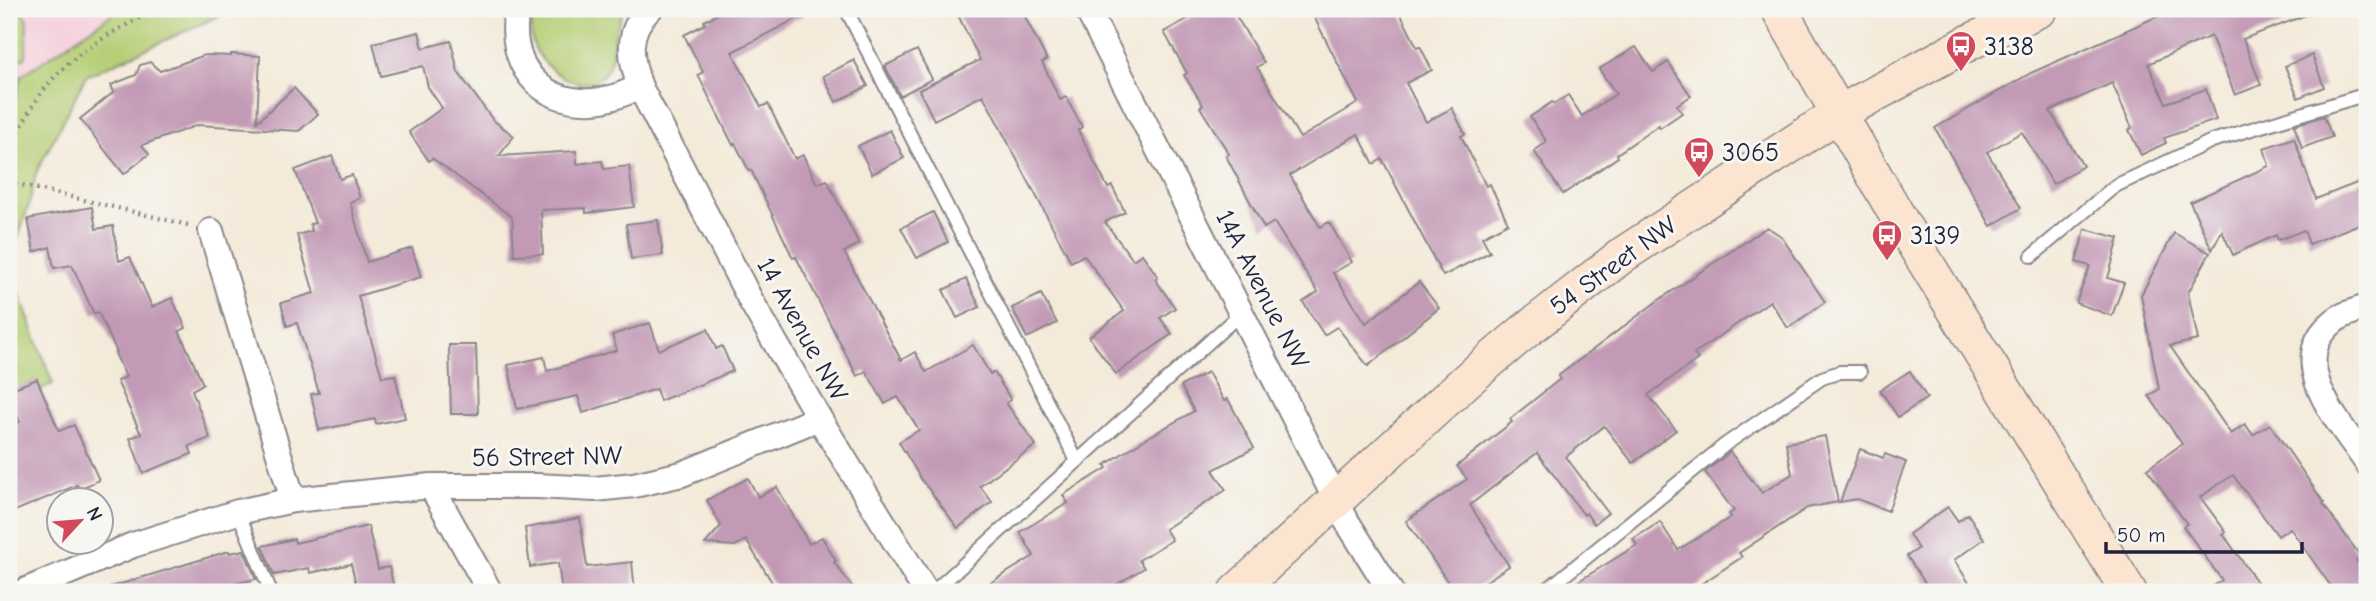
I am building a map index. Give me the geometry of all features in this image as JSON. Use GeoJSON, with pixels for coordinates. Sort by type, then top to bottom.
{"type":"FeatureCollection","features":[{"type":"Feature","properties":{"kind":"street","name":"14 Avenue NW"},"geometry":{"type":"LineString","coordinates":[[650,9],[643,15],[635,32],[631,64],[640,87],[751,301],[926,592]]}},
{"type":"Feature","properties":{"kind":"street","name":"14A Avenue NW"},"geometry":{"type":"LineString","coordinates":[[1087,9],[1346,520],[1391,592]]}},
{"type":"Feature","properties":{"kind":"street"},"geometry":{"type":"LineString","coordinates":[[1779,9],[1902,224],[2129,592]]}},
{"type":"Feature","properties":{"kind":"street","name":"54 Street NW"},"geometry":{"type":"LineString","coordinates":[[1236,592],[1467,380],[1585,283],[1657,231],[1838,114],[1970,42],[2040,9]]}},
{"type":"Feature","properties":{"kind":"street"},"geometry":{"type":"LineString","coordinates":[[516,15],[516,47],[526,71],[547,91],[565,99],[597,101],[640,87]]}},
{"type":"Feature","properties":{"kind":"street"},"geometry":{"type":"LineString","coordinates":[[211,230],[293,500]]}},
{"type":"Feature","properties":{"kind":"street"},"geometry":{"type":"LineString","coordinates":[[2367,307],[2334,321],[2315,345],[2312,356],[2318,387],[2367,463]]}},
{"type":"Feature","properties":{"kind":"street","name":"56 Street NW"},"geometry":{"type":"LineString","coordinates":[[22,592],[62,584],[132,545],[238,512],[293,500],[431,486],[595,489],[634,485],[682,474],[819,418]]}},
{"type":"Feature","properties":{"kind":"street"},"geometry":{"type":"LineString","coordinates":[[431,486],[490,592]]}},
{"type":"Feature","properties":{"kind":"lane"},"geometry":{"type":"LineString","coordinates":[[846,9],[1077,461]]}},
{"type":"Feature","properties":{"kind":"lane"},"geometry":{"type":"LineString","coordinates":[[2032,256],[2115,186],[2212,141],[2367,94]]}},
{"type":"Feature","properties":{"kind":"lane"},"geometry":{"type":"LineString","coordinates":[[933,592],[1242,311]]}},
{"type":"Feature","properties":{"kind":"lane"},"geometry":{"type":"LineString","coordinates":[[1544,592],[1726,444],[1822,378],[1840,372],[1860,372]]}},
{"type":"Feature","properties":{"kind":"lane"},"geometry":{"type":"LineString","coordinates":[[238,512],[271,592]]}},
{"type":"Feature","properties":{"kind":"path"},"geometry":{"type":"LineString","coordinates":[[9,158],[38,96],[61,69],[84,49],[108,34],[157,9]]}},
{"type":"Feature","properties":{"kind":"path"},"geometry":{"type":"LineString","coordinates":[[9,181],[211,230]]}},
{"type":"Feature","properties":{"kind":"shaded area"},"geometry":{"type":"Polygon","coordinates":[[[9,9],[120,9],[21,76],[9,130],[9,9]]]}},
{"type":"Feature","properties":{"kind":"green space"},"geometry":{"type":"Polygon","coordinates":[[[9,9],[21,9],[27,19],[26,57],[9,65],[9,9]]]}},
{"type":"Feature","properties":{"kind":"green space"},"geometry":{"type":"Polygon","coordinates":[[[120,9],[234,9],[86,76],[36,173],[29,205],[9,264],[9,130],[21,76],[120,9]]]}},
{"type":"Feature","properties":{"kind":"green space"},"geometry":{"type":"Polygon","coordinates":[[[534,9],[624,9],[616,31],[611,60],[603,75],[594,81],[573,82],[545,63],[531,37],[534,9]]]}},
{"type":"Feature","properties":{"kind":"green space"},"geometry":{"type":"Polygon","coordinates":[[[9,266],[53,384],[9,402],[9,266]]]}},
{"type":"Feature","properties":{"kind":"building"},"geometry":{"type":"Polygon","coordinates":[[[727,9],[815,9],[732,52],[761,107],[768,104],[795,159],[803,155],[817,184],[827,180],[859,244],[844,252],[901,360],[915,352],[926,372],[973,345],[990,374],[994,372],[1011,400],[1006,403],[1036,445],[980,486],[992,502],[958,528],[921,479],[899,442],[919,430],[898,397],[885,404],[866,371],[857,376],[796,257],[793,258],[751,170],[749,171],[735,143],[733,145],[698,75],[703,72],[684,35],[727,9]]]}},
{"type":"Feature","properties":{"kind":"building"},"geometry":{"type":"Polygon","coordinates":[[[955,9],[1021,9],[1047,60],[1042,62],[1060,100],[1066,97],[1082,127],[1078,130],[1108,188],[1112,186],[1125,212],[1105,222],[1133,260],[1142,254],[1175,308],[1160,318],[1172,334],[1116,374],[1089,337],[1124,311],[1084,255],[1071,262],[983,95],[934,120],[919,90],[980,60],[955,9]]]}},
{"type":"Feature","properties":{"kind":"building"},"geometry":{"type":"Polygon","coordinates":[[[1186,9],[1232,9],[1264,63],[1257,67],[1300,138],[1358,103],[1310,9],[1398,9],[1432,70],[1406,83],[1426,122],[1452,108],[1465,134],[1461,136],[1486,186],[1490,184],[1508,223],[1482,237],[1490,252],[1443,276],[1382,159],[1374,164],[1358,134],[1290,175],[1320,227],[1329,222],[1352,262],[1333,273],[1366,323],[1419,282],[1439,308],[1368,366],[1337,327],[1324,335],[1303,302],[1318,292],[1274,222],[1264,228],[1226,156],[1229,154],[1200,107],[1203,105],[1184,75],[1187,73],[1164,32],[1191,17],[1186,9]]]}},
{"type":"Feature","properties":{"kind":"building"},"geometry":{"type":"Polygon","coordinates":[[[2174,9],[2317,11],[2243,39],[2261,85],[2235,95],[2211,36],[2148,64],[2166,103],[2206,89],[2216,120],[2164,138],[2166,143],[2141,155],[2112,83],[2050,111],[2083,166],[2053,184],[2022,132],[1987,152],[2021,208],[1991,226],[1935,128],[2031,73],[2174,9]]]}},
{"type":"Feature","properties":{"kind":"building"},"geometry":{"type":"Polygon","coordinates":[[[419,32],[423,48],[451,41],[458,72],[493,120],[514,136],[499,156],[576,151],[577,164],[602,161],[604,169],[629,166],[634,207],[586,213],[586,208],[541,210],[543,254],[514,255],[512,217],[432,158],[429,161],[409,132],[442,108],[428,87],[423,66],[381,76],[373,43],[419,32]]]}},
{"type":"Feature","properties":{"kind":"building"},"geometry":{"type":"Polygon","coordinates":[[[1636,47],[1653,72],[1668,62],[1691,96],[1677,105],[1682,113],[1660,128],[1659,125],[1563,194],[1534,151],[1547,142],[1530,117],[1568,95],[1582,116],[1616,94],[1599,69],[1636,47]]]}},
{"type":"Feature","properties":{"kind":"building"},"geometry":{"type":"Polygon","coordinates":[[[917,50],[932,79],[900,96],[885,66],[917,50]]]}},
{"type":"Feature","properties":{"kind":"building"},"geometry":{"type":"Polygon","coordinates":[[[205,55],[260,56],[257,122],[294,88],[318,114],[299,131],[198,125],[142,145],[149,154],[124,174],[80,119],[114,92],[111,85],[136,75],[140,65],[150,62],[160,71],[205,55]]]}},
{"type":"Feature","properties":{"kind":"building"},"geometry":{"type":"Polygon","coordinates":[[[2312,55],[2324,87],[2298,98],[2285,66],[2312,55]]]}},
{"type":"Feature","properties":{"kind":"building"},"geometry":{"type":"Polygon","coordinates":[[[854,60],[868,86],[836,102],[823,76],[854,60]]]}},
{"type":"Feature","properties":{"kind":"building"},"geometry":{"type":"Polygon","coordinates":[[[2324,116],[2332,137],[2302,148],[2294,125],[2324,116]]]}},
{"type":"Feature","properties":{"kind":"building"},"geometry":{"type":"Polygon","coordinates":[[[890,130],[904,158],[872,174],[858,146],[890,130]]]}},
{"type":"Feature","properties":{"kind":"building"},"geometry":{"type":"Polygon","coordinates":[[[2294,138],[2316,199],[2367,179],[2367,221],[2309,244],[2304,230],[2278,240],[2276,235],[2233,255],[2222,231],[2212,250],[2190,202],[2269,166],[2264,148],[2294,138]]]}},
{"type":"Feature","properties":{"kind":"building"},"geometry":{"type":"Polygon","coordinates":[[[332,156],[340,179],[352,175],[360,198],[350,202],[367,262],[412,248],[421,277],[358,296],[382,377],[395,375],[405,418],[376,424],[375,419],[319,430],[311,394],[319,393],[297,323],[287,326],[281,303],[314,293],[297,235],[312,231],[310,224],[315,223],[295,170],[332,156]]]}},
{"type":"Feature","properties":{"kind":"building"},"geometry":{"type":"Polygon","coordinates":[[[92,207],[96,229],[113,226],[119,261],[130,257],[152,307],[172,298],[186,328],[179,331],[203,384],[192,390],[210,438],[189,446],[192,454],[143,473],[130,438],[141,434],[117,381],[126,377],[98,312],[94,314],[72,265],[54,268],[50,247],[34,252],[28,219],[92,207]]]}},
{"type":"Feature","properties":{"kind":"building"},"geometry":{"type":"Polygon","coordinates":[[[933,212],[948,242],[917,258],[901,228],[933,212]]]}},
{"type":"Feature","properties":{"kind":"building"},"geometry":{"type":"Polygon","coordinates":[[[658,220],[663,255],[631,259],[626,224],[658,220]]]}},
{"type":"Feature","properties":{"kind":"building"},"geometry":{"type":"Polygon","coordinates":[[[1767,227],[1781,236],[1825,302],[1788,328],[1770,301],[1694,354],[1698,359],[1648,395],[1676,430],[1633,463],[1604,426],[1566,457],[1608,513],[1594,524],[1586,513],[1584,515],[1537,453],[1470,505],[1509,566],[1470,592],[1455,592],[1406,521],[1467,479],[1457,466],[1512,422],[1510,419],[1560,379],[1558,376],[1656,302],[1767,227]]]}},
{"type":"Feature","properties":{"kind":"building"},"geometry":{"type":"Polygon","coordinates":[[[2085,229],[2119,238],[2108,278],[2124,283],[2112,316],[2076,303],[2090,266],[2076,262],[2085,229]]]}},
{"type":"Feature","properties":{"kind":"building"},"geometry":{"type":"Polygon","coordinates":[[[2174,233],[2210,253],[2188,293],[2198,340],[2170,346],[2231,434],[2245,424],[2253,435],[2270,424],[2361,557],[2356,560],[2367,576],[2367,592],[2335,592],[2290,528],[2278,536],[2233,475],[2200,497],[2264,592],[2205,592],[2222,580],[2183,526],[2187,524],[2147,469],[2182,444],[2149,396],[2159,389],[2141,295],[2174,233]]]}},
{"type":"Feature","properties":{"kind":"building"},"geometry":{"type":"Polygon","coordinates":[[[966,279],[980,307],[957,318],[943,290],[966,279]]]}},
{"type":"Feature","properties":{"kind":"building"},"geometry":{"type":"Polygon","coordinates":[[[1041,294],[1057,323],[1027,338],[1012,308],[1041,294]]]}},
{"type":"Feature","properties":{"kind":"building"},"geometry":{"type":"Polygon","coordinates":[[[650,323],[659,350],[708,329],[716,349],[722,346],[733,371],[660,401],[656,389],[583,413],[578,396],[517,409],[508,365],[544,357],[547,371],[617,350],[612,335],[650,323]]]}},
{"type":"Feature","properties":{"kind":"building"},"geometry":{"type":"Polygon","coordinates":[[[449,345],[476,345],[478,414],[451,414],[449,345]]]}},
{"type":"Feature","properties":{"kind":"building"},"geometry":{"type":"Polygon","coordinates":[[[1910,371],[1927,398],[1898,417],[1880,390],[1910,371]]]}},
{"type":"Feature","properties":{"kind":"building"},"geometry":{"type":"Polygon","coordinates":[[[1208,372],[1224,401],[1228,399],[1254,448],[1213,470],[1226,490],[1165,529],[1172,540],[1139,560],[1144,568],[1104,592],[975,592],[1034,556],[1020,532],[1068,503],[1063,495],[1107,468],[1105,465],[1140,442],[1194,411],[1181,386],[1208,372]]]}},
{"type":"Feature","properties":{"kind":"building"},"geometry":{"type":"Polygon","coordinates":[[[37,379],[59,431],[74,425],[99,480],[86,486],[46,486],[46,498],[15,511],[9,496],[9,427],[20,422],[9,390],[37,379]]]}},
{"type":"Feature","properties":{"kind":"building"},"geometry":{"type":"Polygon","coordinates":[[[1825,436],[1838,502],[1807,508],[1739,553],[1742,557],[1689,592],[1561,592],[1637,545],[1633,539],[1660,522],[1678,550],[1731,517],[1729,514],[1734,511],[1705,472],[1730,452],[1762,493],[1792,474],[1786,443],[1825,436]]]}},
{"type":"Feature","properties":{"kind":"building"},"geometry":{"type":"Polygon","coordinates":[[[1860,449],[1883,458],[1885,454],[1906,462],[1888,511],[1857,499],[1840,502],[1860,449]]]}},
{"type":"Feature","properties":{"kind":"building"},"geometry":{"type":"Polygon","coordinates":[[[748,478],[758,497],[777,487],[809,544],[822,537],[836,561],[834,562],[856,592],[778,592],[746,540],[735,546],[705,544],[721,526],[707,500],[748,478]]]}},
{"type":"Feature","properties":{"kind":"building"},"geometry":{"type":"Polygon","coordinates":[[[1948,507],[1958,521],[1968,514],[1984,539],[1954,560],[1975,592],[1931,592],[1907,556],[1918,549],[1909,534],[1948,507]]]}},
{"type":"Feature","properties":{"kind":"building"},"geometry":{"type":"Polygon","coordinates":[[[580,518],[587,567],[632,562],[635,592],[562,592],[558,563],[530,567],[525,528],[580,518]]]}},
{"type":"Feature","properties":{"kind":"building"},"geometry":{"type":"Polygon","coordinates":[[[368,526],[378,569],[389,567],[395,592],[358,592],[351,564],[310,573],[309,568],[274,575],[262,546],[294,539],[295,543],[368,526]]]}},
{"type":"Feature","properties":{"kind":"building"},"geometry":{"type":"Polygon","coordinates":[[[244,550],[256,579],[232,584],[235,592],[112,592],[111,587],[229,551],[244,550]]]}},
{"type":"Feature","properties":{"kind":"place","name":"3138"},"geometry":{"type":"Point","coordinates":[1961,73]}},
{"type":"Feature","properties":{"kind":"place","name":"3065"},"geometry":{"type":"Point","coordinates":[1699,179]}},
{"type":"Feature","properties":{"kind":"place","name":"3139"},"geometry":{"type":"Point","coordinates":[1887,262]}}]}
